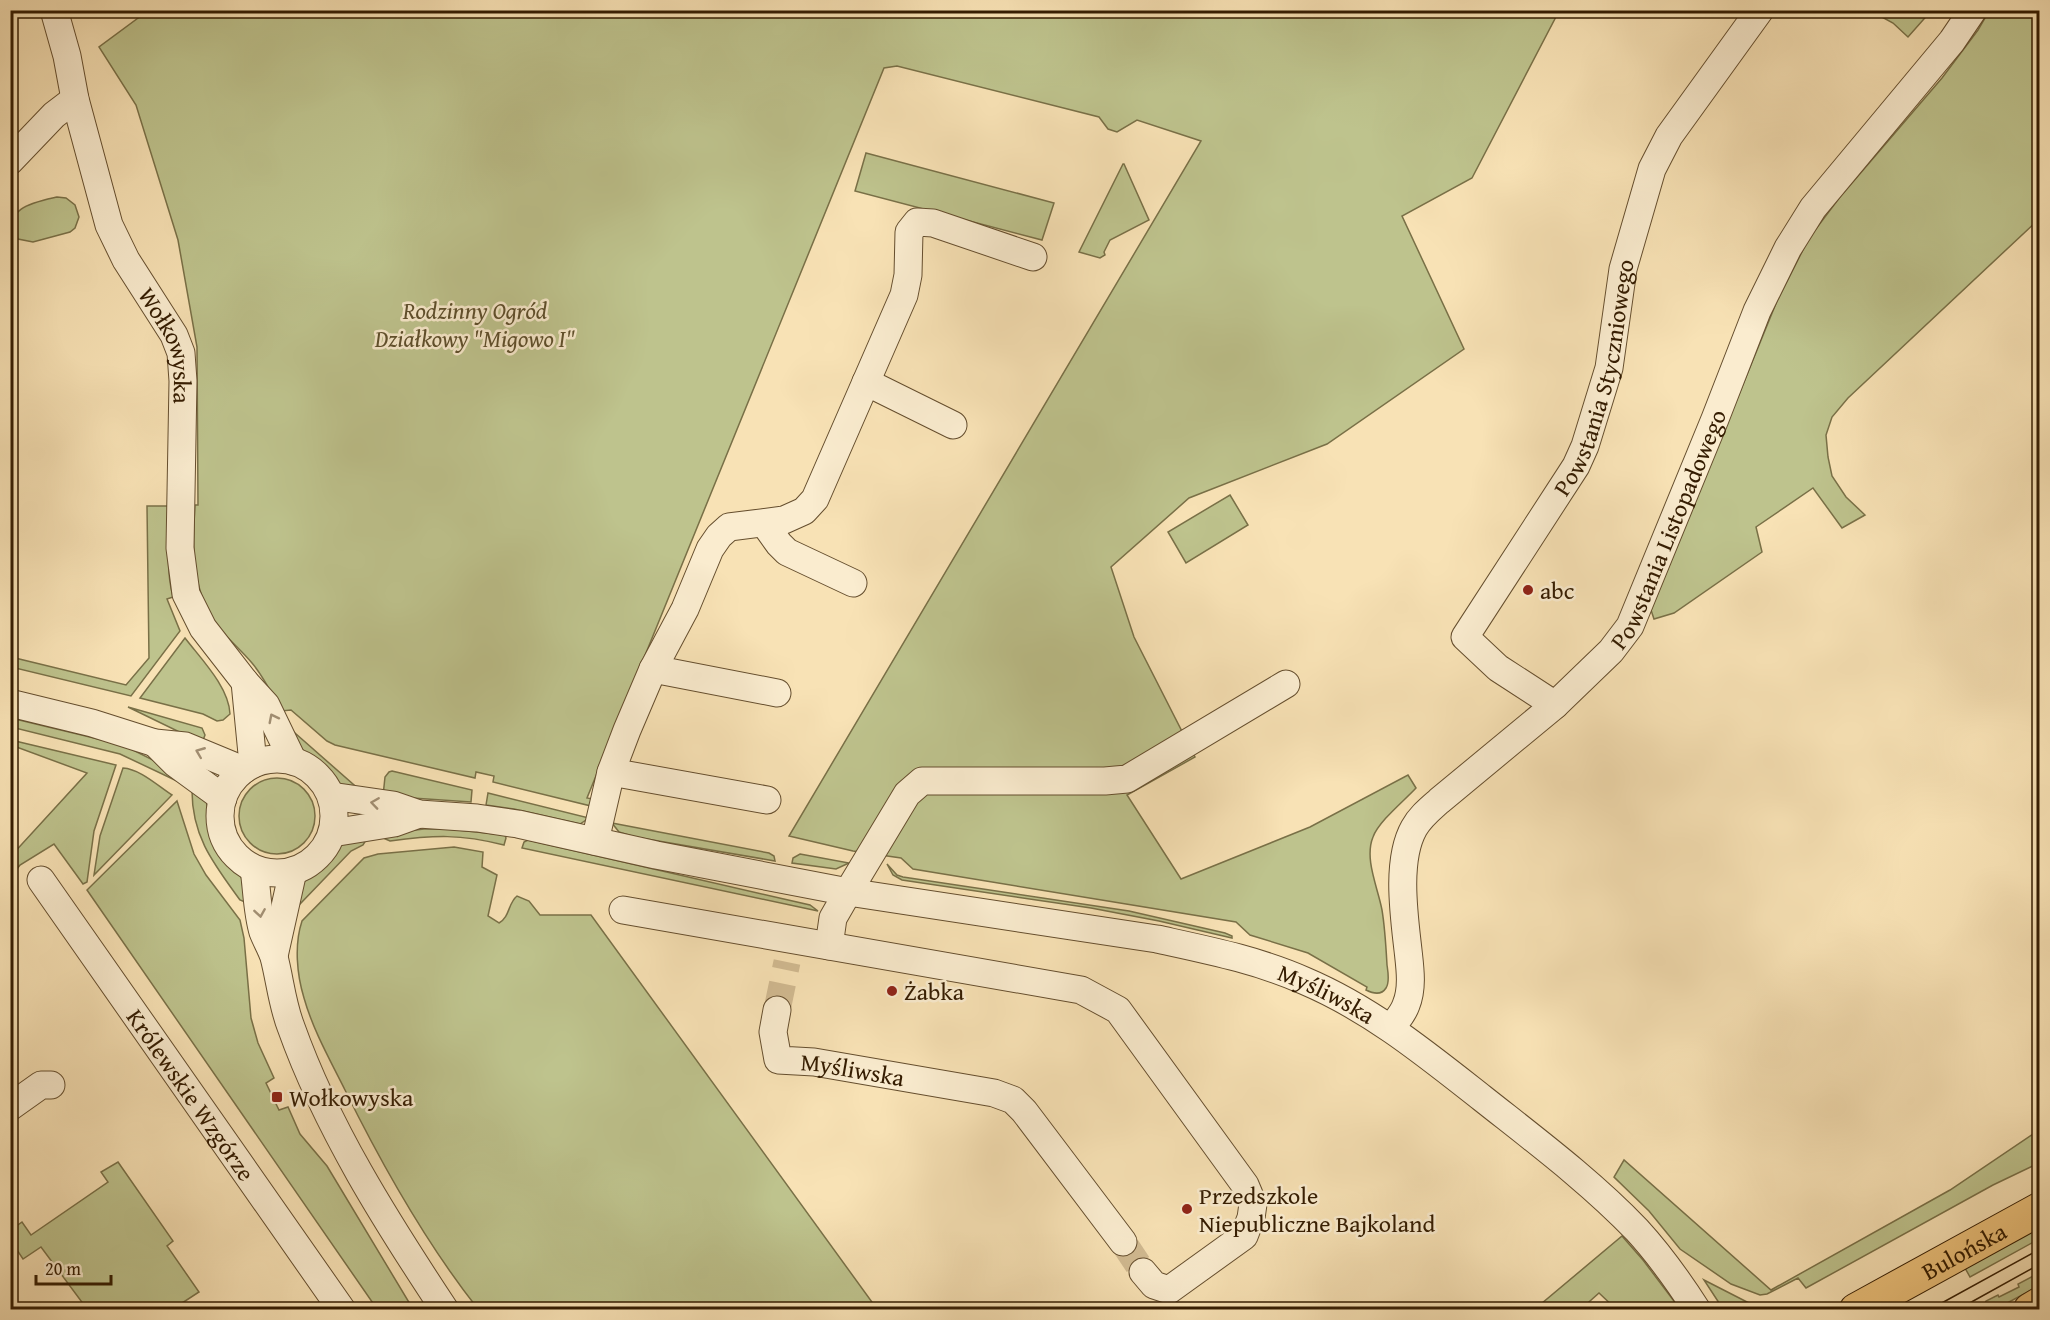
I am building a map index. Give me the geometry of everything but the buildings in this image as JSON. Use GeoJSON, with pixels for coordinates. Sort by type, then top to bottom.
{"type":"FeatureCollection","features":[{"type":"Feature","properties":{"kind":"main road","name":"Bulońska"},"geometry":{"type":"LineString","coordinates":[[1856,1310],[2040,1209]]}},
{"type":"Feature","properties":{"kind":"main road"},"geometry":{"type":"LineString","coordinates":[[2030,1310],[2040,1304]]}},
{"type":"Feature","properties":{"kind":"street","name":"Wołkowyska"},"geometry":{"type":"LineString","coordinates":[[54,10],[68,56],[75,99],[109,225],[126,260],[174,335],[181,353],[183,381],[180,548],[186,594],[203,628],[266,705],[293,761]]}},
{"type":"Feature","properties":{"kind":"street","name":"Powstania Styczniowego"},"geometry":{"type":"LineString","coordinates":[[1555,705],[1498,668],[1465,637],[1576,466],[1585,447],[1609,368],[1623,269],[1652,169],[1669,136],[1760,10]]}},
{"type":"Feature","properties":{"kind":"street","name":"Powstania Listopadowego"},"geometry":{"type":"LineString","coordinates":[[1391,1028],[1406,1005],[1409,993],[1410,976],[1404,919],[1404,870],[1406,848],[1413,829],[1422,816],[1439,801],[1555,705],[1611,651],[1630,626],[1758,311],[1797,231],[1832,184],[1952,41],[1973,10]]}},
{"type":"Feature","properties":{"kind":"street"},"geometry":{"type":"LineString","coordinates":[[10,161],[54,115],[75,99]]}},
{"type":"Feature","properties":{"kind":"street"},"geometry":{"type":"LineString","coordinates":[[595,841],[611,772],[653,669],[685,609],[710,549],[729,527],[784,520],[804,511],[815,499],[904,296],[908,275],[909,232],[917,222],[933,223],[1034,257]]}},
{"type":"Feature","properties":{"kind":"street"},"geometry":{"type":"LineString","coordinates":[[866,382],[953,425]]}},
{"type":"Feature","properties":{"kind":"street"},"geometry":{"type":"LineString","coordinates":[[764,523],[787,552],[853,583]]}},
{"type":"Feature","properties":{"kind":"street"},"geometry":{"type":"LineString","coordinates":[[653,669],[777,693]]}},
{"type":"Feature","properties":{"kind":"street"},"geometry":{"type":"LineString","coordinates":[[245,682],[248,767]]}},
{"type":"Feature","properties":{"kind":"street"},"geometry":{"type":"LineString","coordinates":[[829,946],[833,918],[908,794],[922,781],[1127,779],[1286,684]]}},
{"type":"Feature","properties":{"kind":"street"},"geometry":{"type":"LineString","coordinates":[[10,703],[92,723],[155,743],[185,746],[248,767]]}},
{"type":"Feature","properties":{"kind":"street"},"geometry":{"type":"LineString","coordinates":[[155,743],[175,764],[223,798]]}},
{"type":"Feature","properties":{"kind":"street"},"geometry":{"type":"LineString","coordinates":[[272,759],[293,761],[316,774],[325,784],[334,808],[332,833],[326,846],[317,857],[294,871],[280,873],[254,869],[240,860],[229,847],[222,831],[220,814],[223,798],[227,787],[248,767],[272,759]]}},
{"type":"Feature","properties":{"kind":"street"},"geometry":{"type":"LineString","coordinates":[[611,772],[767,800]]}},
{"type":"Feature","properties":{"kind":"street","name":"Myśliwska"},"geometry":{"type":"LineString","coordinates":[[331,796],[393,805],[418,814],[477,818],[848,892],[1113,932],[1202,948],[1271,967],[1346,1000],[1391,1028],[1453,1075],[1598,1192],[1650,1245],[1697,1310]]}},
{"type":"Feature","properties":{"kind":"street","name":"Myśliwska"},"geometry":{"type":"LineString","coordinates":[[332,833],[394,823],[418,814]]}},
{"type":"Feature","properties":{"kind":"street"},"geometry":{"type":"LineString","coordinates":[[254,869],[263,931],[274,956],[279,986],[290,1024],[308,1071],[349,1153],[390,1227],[445,1310]]}},
{"type":"Feature","properties":{"kind":"street"},"geometry":{"type":"LineString","coordinates":[[274,956],[294,871]]}},
{"type":"Feature","properties":{"kind":"street","name":"Królewskie Wzgórze"},"geometry":{"type":"LineString","coordinates":[[41,880],[342,1310]]}},
{"type":"Feature","properties":{"kind":"street"},"geometry":{"type":"LineString","coordinates":[[623,910],[789,951],[829,946],[1081,990],[1118,1010],[1245,1185],[1253,1204],[1251,1218],[1244,1236],[1169,1290],[1154,1285],[1143,1272]]}},
{"type":"Feature","properties":{"kind":"street","name":"Myśliwska"},"geometry":{"type":"LineString","coordinates":[[777,1010],[773,1032],[778,1060],[837,1066],[994,1093],[1013,1100],[1024,1111],[1123,1242]]}},
{"type":"Feature","properties":{"kind":"street"},"geometry":{"type":"LineString","coordinates":[[10,1107],[41,1085],[51,1085]]}},
{"type":"Feature","properties":{"kind":"green space","name":"Rodzinny Ogród Działkowy \"Migowo I\""},"geometry":{"type":"Polygon","coordinates":[[[149,10],[1559,11],[1472,178],[1402,216],[1464,349],[1327,444],[1189,498],[1111,567],[1134,637],[1195,757],[1127,795],[1181,879],[1310,827],[1408,775],[1416,788],[1392,811],[1376,831],[1370,855],[1384,924],[1388,983],[1384,991],[1374,993],[1368,991],[1367,987],[1308,953],[1250,935],[1236,922],[913,869],[901,858],[853,851],[789,836],[1201,141],[1137,120],[1117,132],[1108,129],[1099,117],[897,66],[884,68],[587,798],[593,799],[591,806],[493,782],[494,776],[476,772],[475,778],[335,745],[327,741],[291,710],[281,711],[256,668],[210,615],[203,600],[195,570],[195,505],[198,505],[197,347],[178,240],[136,105],[99,47],[149,10]]]}},
{"type":"Feature","properties":{"kind":"green space"},"geometry":{"type":"Polygon","coordinates":[[[1871,11],[1931,11],[1908,37],[1893,23],[1871,11]]]}},
{"type":"Feature","properties":{"kind":"green space"},"geometry":{"type":"Polygon","coordinates":[[[1989,11],[2039,11],[2039,219],[1848,398],[1832,417],[1826,435],[1832,476],[1846,497],[1865,515],[1842,528],[1813,488],[1756,527],[1762,552],[1674,613],[1654,619],[1651,610],[1777,301],[1809,238],[1840,197],[1942,78],[1978,30],[1989,11]]]}},
{"type":"Feature","properties":{"kind":"green space"},"geometry":{"type":"Polygon","coordinates":[[[866,153],[1054,203],[1042,240],[855,191],[866,153]]]}},
{"type":"Feature","properties":{"kind":"green space"},"geometry":{"type":"Polygon","coordinates":[[[1123,164],[1149,220],[1110,240],[1104,252],[1105,255],[1100,258],[1079,252],[1123,164]]]}},
{"type":"Feature","properties":{"kind":"green space"},"geometry":{"type":"Polygon","coordinates":[[[57,197],[66,198],[75,205],[79,217],[75,228],[70,232],[33,242],[18,239],[13,220],[17,213],[30,204],[57,197]]]}},
{"type":"Feature","properties":{"kind":"green space"},"geometry":{"type":"Polygon","coordinates":[[[1230,495],[1248,525],[1186,563],[1168,532],[1230,495]]]}},
{"type":"Feature","properties":{"kind":"green space"},"geometry":{"type":"Polygon","coordinates":[[[147,506],[174,506],[168,563],[173,597],[167,599],[180,631],[131,696],[11,667],[11,657],[126,685],[149,658],[147,506]]]}},
{"type":"Feature","properties":{"kind":"green space"},"geometry":{"type":"Polygon","coordinates":[[[185,638],[213,674],[225,694],[230,714],[223,720],[217,721],[203,714],[140,698],[185,638]]]}},
{"type":"Feature","properties":{"kind":"green space"},"geometry":{"type":"Polygon","coordinates":[[[128,707],[202,728],[205,735],[202,743],[128,707]]]}},
{"type":"Feature","properties":{"kind":"green space"},"geometry":{"type":"Polygon","coordinates":[[[11,718],[123,745],[159,763],[177,781],[120,754],[11,727],[11,718]]]}},
{"type":"Feature","properties":{"kind":"green space"},"geometry":{"type":"Polygon","coordinates":[[[287,726],[362,792],[342,788],[323,767],[300,751],[287,726]]]}},
{"type":"Feature","properties":{"kind":"green space"},"geometry":{"type":"Polygon","coordinates":[[[11,740],[116,765],[94,831],[87,882],[83,884],[54,844],[20,865],[11,877],[11,856],[87,773],[11,745],[11,740]]]}},
{"type":"Feature","properties":{"kind":"green space"},"geometry":{"type":"Polygon","coordinates":[[[123,768],[142,775],[172,795],[94,875],[100,836],[123,768]]]}},
{"type":"Feature","properties":{"kind":"green space"},"geometry":{"type":"Polygon","coordinates":[[[392,771],[472,790],[471,802],[383,796],[385,777],[392,771]]]}},
{"type":"Feature","properties":{"kind":"green space"},"geometry":{"type":"Polygon","coordinates":[[[277,778],[291,781],[304,789],[312,802],[315,816],[312,830],[304,843],[291,851],[277,854],[263,851],[250,843],[242,830],[239,816],[242,802],[250,789],[263,781],[277,778]]]}},
{"type":"Feature","properties":{"kind":"green space"},"geometry":{"type":"Polygon","coordinates":[[[192,791],[206,800],[213,835],[226,859],[241,874],[245,902],[240,900],[206,849],[196,822],[192,791]]]}},
{"type":"Feature","properties":{"kind":"green space"},"geometry":{"type":"Polygon","coordinates":[[[488,793],[589,818],[580,824],[486,805],[488,793]]]}},
{"type":"Feature","properties":{"kind":"green space"},"geometry":{"type":"Polygon","coordinates":[[[177,801],[194,854],[206,875],[240,920],[244,938],[251,1018],[258,1043],[274,1078],[266,1083],[279,1110],[288,1107],[300,1134],[327,1166],[413,1309],[377,1309],[87,890],[177,801]]]}},
{"type":"Feature","properties":{"kind":"green space"},"geometry":{"type":"Polygon","coordinates":[[[612,823],[769,853],[774,856],[775,861],[635,837],[619,832],[612,823]]]}},
{"type":"Feature","properties":{"kind":"green space"},"geometry":{"type":"Polygon","coordinates":[[[424,829],[505,835],[506,838],[504,845],[447,837],[390,841],[383,838],[382,834],[424,829]]]}},
{"type":"Feature","properties":{"kind":"green space"},"geometry":{"type":"Polygon","coordinates":[[[366,840],[363,845],[351,851],[299,905],[302,881],[324,864],[343,843],[366,840]]]}},
{"type":"Feature","properties":{"kind":"green space"},"geometry":{"type":"Polygon","coordinates":[[[528,840],[810,905],[818,911],[522,848],[524,842],[528,840]]]}},
{"type":"Feature","properties":{"kind":"green space"},"geometry":{"type":"Polygon","coordinates":[[[454,847],[483,852],[482,867],[497,875],[488,916],[499,923],[517,896],[529,901],[540,915],[591,915],[877,1309],[478,1309],[423,1231],[359,1119],[312,1022],[302,989],[297,960],[302,921],[364,858],[378,854],[454,847]]]}},
{"type":"Feature","properties":{"kind":"green space"},"geometry":{"type":"Polygon","coordinates":[[[800,854],[849,863],[836,869],[792,863],[793,858],[800,854]]]}},
{"type":"Feature","properties":{"kind":"green space"},"geometry":{"type":"Polygon","coordinates":[[[887,864],[897,875],[903,877],[1129,911],[1225,933],[1232,938],[1091,908],[902,880],[893,875],[887,864]]]}},
{"type":"Feature","properties":{"kind":"green space"},"geometry":{"type":"Polygon","coordinates":[[[2039,1130],[2039,1163],[1993,1185],[1806,1288],[1798,1278],[1767,1294],[1760,1295],[1731,1284],[1680,1249],[1649,1211],[1614,1177],[1624,1160],[1771,1290],[1950,1190],[2039,1130]]]}},
{"type":"Feature","properties":{"kind":"green space"},"geometry":{"type":"Polygon","coordinates":[[[118,1162],[173,1241],[167,1246],[199,1292],[173,1309],[87,1309],[41,1247],[23,1259],[11,1241],[11,1230],[22,1222],[31,1235],[108,1182],[101,1172],[118,1162]]]}},
{"type":"Feature","properties":{"kind":"green space"},"geometry":{"type":"Polygon","coordinates":[[[2039,1227],[2039,1239],[1970,1277],[1965,1268],[2039,1227]]]}},
{"type":"Feature","properties":{"kind":"green space"},"geometry":{"type":"Polygon","coordinates":[[[1622,1236],[1680,1309],[1616,1309],[1599,1293],[1581,1309],[1535,1309],[1622,1236]]]}},
{"type":"Feature","properties":{"kind":"green space"},"geometry":{"type":"Polygon","coordinates":[[[2039,1273],[2039,1286],[1996,1309],[1987,1309],[1984,1305],[1986,1301],[2019,1287],[2018,1284],[2039,1273]]]}},
{"type":"Feature","properties":{"kind":"green space"},"geometry":{"type":"Polygon","coordinates":[[[1704,1280],[1751,1304],[1740,1309],[1723,1309],[1704,1280]]]}},
{"type":"Feature","properties":{"kind":"tunnel"},"geometry":{"type":"LineString","coordinates":[[777,1010],[787,962]]}},
{"type":"Feature","properties":{"kind":"tunnel"},"geometry":{"type":"LineString","coordinates":[[1123,1242],[1143,1272]]}},
{"type":"Feature","properties":{"kind":"tram line"},"geometry":{"type":"LineString","coordinates":[[1929,1310],[2040,1249]]}},
{"type":"Feature","properties":{"kind":"tram line"},"geometry":{"type":"LineString","coordinates":[[1957,1310],[2040,1264]]}},
{"type":"Feature","properties":{"kind":"place","name":"abc"},"geometry":{"type":"Point","coordinates":[1528,590]}},
{"type":"Feature","properties":{"kind":"place","name":"Żabka"},"geometry":{"type":"Point","coordinates":[892,991]}},
{"type":"Feature","properties":{"kind":"place","name":"Wołkowyska"},"geometry":{"type":"Point","coordinates":[277,1097]}},
{"type":"Feature","properties":{"kind":"place","name":"Przedszkole Niepubliczne Bajkoland"},"geometry":{"type":"Point","coordinates":[1187,1209]}}]}
